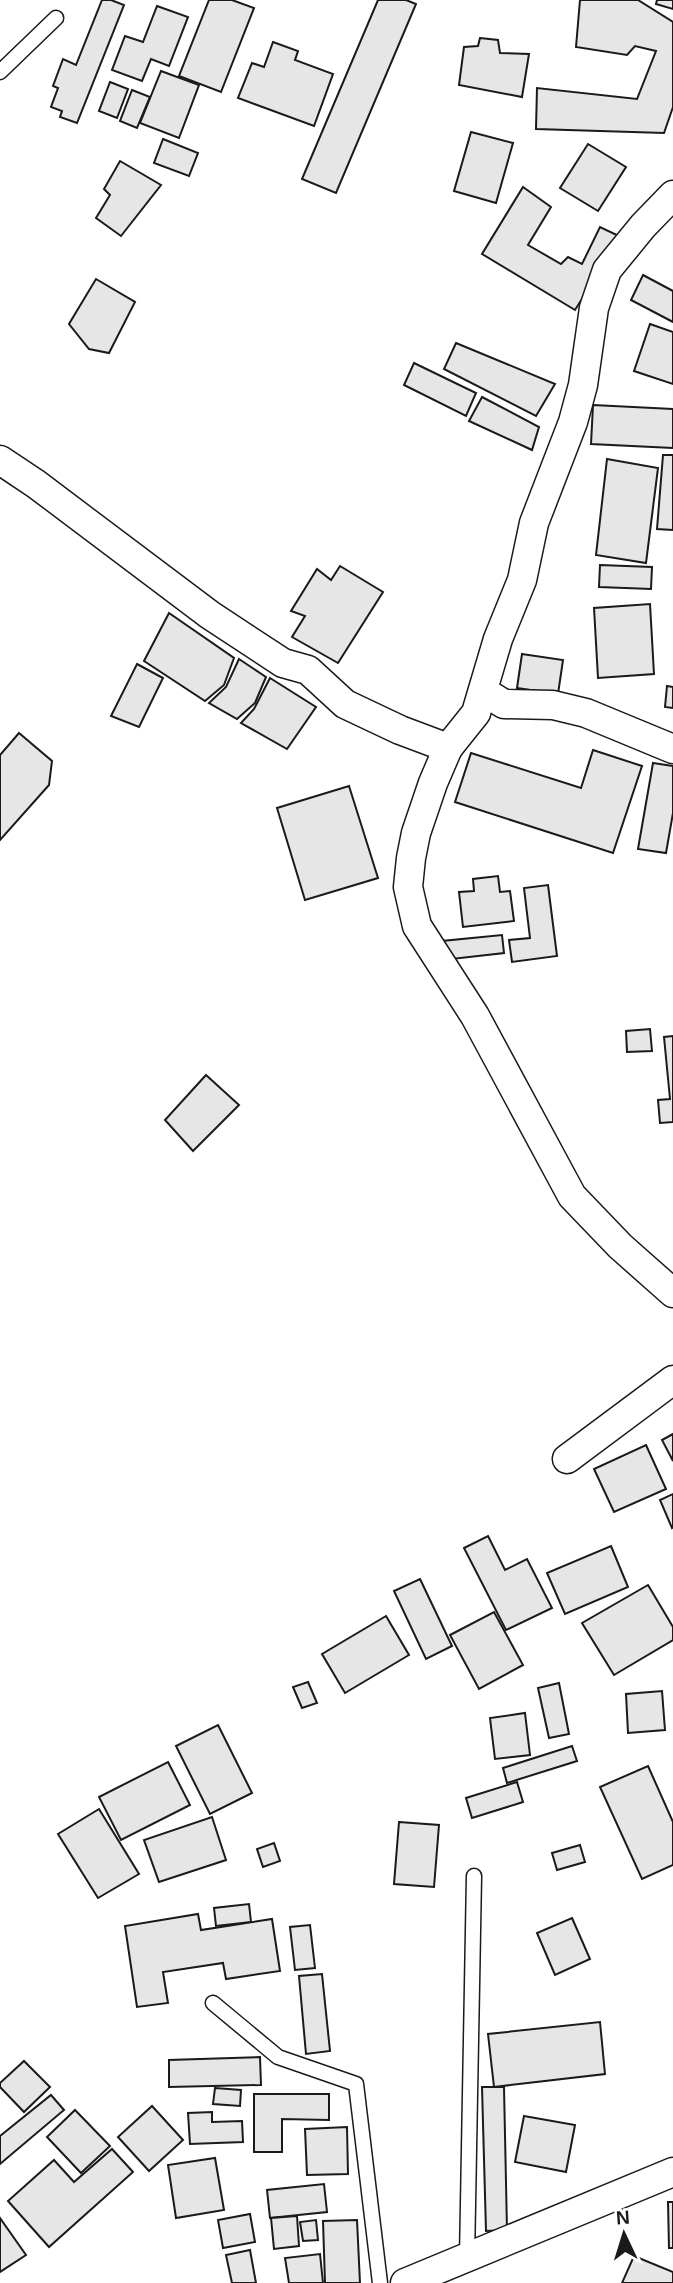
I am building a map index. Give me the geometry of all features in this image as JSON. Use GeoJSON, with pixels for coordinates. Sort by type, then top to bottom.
{"type":"FeatureCollection","features":[{"type":"Feature","properties":{"kind":"street"},"geometry":{"type":"LineString","coordinates":[[673,195],[607,270],[594,308],[583,386],[573,422],[534,523],[522,580],[498,639],[476,713],[448,748],[415,833],[408,887],[417,926],[475,1016],[572,1196],[620,1246],[673,1293]]}},
{"type":"Feature","properties":{"kind":"street"},"geometry":{"type":"LineString","coordinates":[[0,460],[210,615],[283,663],[308,670],[345,704],[400,730],[448,748]]}},
{"type":"Feature","properties":{"kind":"street"},"geometry":{"type":"LineString","coordinates":[[483,691],[504,704],[553,705],[586,713],[673,749]]}},
{"type":"Feature","properties":{"kind":"street"},"geometry":{"type":"LineString","coordinates":[[567,1459],[673,1380]]}},
{"type":"Feature","properties":{"kind":"street"},"geometry":{"type":"LineString","coordinates":[[405,2283],[673,2172]]}},
{"type":"Feature","properties":{"kind":"lane"},"geometry":{"type":"LineString","coordinates":[[0,72],[56,18]]}},
{"type":"Feature","properties":{"kind":"lane"},"geometry":{"type":"LineString","coordinates":[[467,2259],[474,1876]]}},
{"type":"Feature","properties":{"kind":"lane"},"geometry":{"type":"LineString","coordinates":[[213,2003],[278,2057],[356,2084],[380,2283]]}},
{"type":"Feature","properties":{"kind":"building"},"geometry":{"type":"Polygon","coordinates":[[[102,0],[124,5],[77,123],[60,117],[62,111],[51,107],[58,88],[53,86],[63,59],[76,65],[102,0]]]}},
{"type":"Feature","properties":{"kind":"building"},"geometry":{"type":"Polygon","coordinates":[[[209,0],[232,0],[254,8],[221,92],[179,76],[209,0]]]}},
{"type":"Feature","properties":{"kind":"building"},"geometry":{"type":"Polygon","coordinates":[[[378,0],[406,0],[416,4],[336,193],[302,179],[378,0]]]}},
{"type":"Feature","properties":{"kind":"building"},"geometry":{"type":"Polygon","coordinates":[[[580,0],[638,0],[673,22],[673,107],[664,133],[536,129],[537,88],[637,99],[656,51],[635,46],[627,55],[576,47],[580,0]]]}},
{"type":"Feature","properties":{"kind":"building"},"geometry":{"type":"Polygon","coordinates":[[[657,0],[673,0],[673,9],[656,4],[657,0]]]}},
{"type":"Feature","properties":{"kind":"building"},"geometry":{"type":"Polygon","coordinates":[[[157,6],[188,17],[169,66],[151,59],[142,81],[112,70],[125,36],[143,42],[157,6]]]}},
{"type":"Feature","properties":{"kind":"building"},"geometry":{"type":"Polygon","coordinates":[[[480,38],[498,40],[500,53],[529,54],[522,97],[459,85],[464,47],[478,46],[480,38]]]}},
{"type":"Feature","properties":{"kind":"building"},"geometry":{"type":"Polygon","coordinates":[[[273,42],[298,51],[295,60],[333,74],[314,126],[238,98],[252,63],[264,67],[273,42]]]}},
{"type":"Feature","properties":{"kind":"building"},"geometry":{"type":"Polygon","coordinates":[[[161,71],[199,85],[179,138],[140,123],[161,71]]]}},
{"type":"Feature","properties":{"kind":"building"},"geometry":{"type":"Polygon","coordinates":[[[110,82],[128,89],[117,118],[99,111],[110,82]]]}},
{"type":"Feature","properties":{"kind":"building"},"geometry":{"type":"Polygon","coordinates":[[[132,90],[150,97],[137,128],[120,121],[132,90]]]}},
{"type":"Feature","properties":{"kind":"building"},"geometry":{"type":"Polygon","coordinates":[[[471,132],[513,143],[496,203],[454,191],[471,132]]]}},
{"type":"Feature","properties":{"kind":"building"},"geometry":{"type":"Polygon","coordinates":[[[163,139],[198,153],[189,176],[154,163],[163,139]]]}},
{"type":"Feature","properties":{"kind":"building"},"geometry":{"type":"Polygon","coordinates":[[[588,144],[626,167],[598,211],[560,188],[588,144]]]}},
{"type":"Feature","properties":{"kind":"building"},"geometry":{"type":"Polygon","coordinates":[[[120,161],[161,185],[121,236],[96,218],[110,195],[104,189],[120,161]]]}},
{"type":"Feature","properties":{"kind":"building"},"geometry":{"type":"Polygon","coordinates":[[[523,187],[551,207],[528,245],[561,264],[568,257],[582,264],[600,227],[621,237],[575,310],[482,254],[523,187]]]}},
{"type":"Feature","properties":{"kind":"building"},"geometry":{"type":"Polygon","coordinates":[[[643,275],[673,291],[673,322],[631,300],[643,275]]]}},
{"type":"Feature","properties":{"kind":"building"},"geometry":{"type":"Polygon","coordinates":[[[96,279],[135,302],[109,353],[89,349],[69,324],[96,279]]]}},
{"type":"Feature","properties":{"kind":"building"},"geometry":{"type":"Polygon","coordinates":[[[650,324],[673,332],[673,384],[634,371],[650,324]]]}},
{"type":"Feature","properties":{"kind":"building"},"geometry":{"type":"Polygon","coordinates":[[[456,343],[555,384],[536,416],[444,369],[456,343]]]}},
{"type":"Feature","properties":{"kind":"building"},"geometry":{"type":"Polygon","coordinates":[[[414,363],[476,393],[466,416],[404,385],[414,363]]]}},
{"type":"Feature","properties":{"kind":"building"},"geometry":{"type":"Polygon","coordinates":[[[482,397],[539,427],[532,450],[469,421],[482,397]]]}},
{"type":"Feature","properties":{"kind":"building"},"geometry":{"type":"Polygon","coordinates":[[[593,405],[673,409],[673,448],[591,444],[593,405]]]}},
{"type":"Feature","properties":{"kind":"building"},"geometry":{"type":"Polygon","coordinates":[[[663,455],[673,455],[673,530],[657,529],[663,455]]]}},
{"type":"Feature","properties":{"kind":"building"},"geometry":{"type":"Polygon","coordinates":[[[607,459],[658,468],[646,563],[596,555],[607,459]]]}},
{"type":"Feature","properties":{"kind":"building"},"geometry":{"type":"Polygon","coordinates":[[[600,565],[652,567],[651,589],[599,587],[600,565]]]}},
{"type":"Feature","properties":{"kind":"building"},"geometry":{"type":"Polygon","coordinates":[[[340,566],[383,592],[338,663],[292,637],[305,616],[291,611],[317,569],[331,580],[340,566]]]}},
{"type":"Feature","properties":{"kind":"building"},"geometry":{"type":"Polygon","coordinates":[[[650,604],[654,674],[598,678],[594,608],[650,604]]]}},
{"type":"Feature","properties":{"kind":"building"},"geometry":{"type":"Polygon","coordinates":[[[169,613],[234,658],[224,685],[205,701],[144,661],[169,613]]]}},
{"type":"Feature","properties":{"kind":"building"},"geometry":{"type":"Polygon","coordinates":[[[522,654],[563,660],[558,694],[517,688],[522,654]]]}},
{"type":"Feature","properties":{"kind":"building"},"geometry":{"type":"Polygon","coordinates":[[[239,659],[266,677],[255,703],[237,719],[209,703],[226,687],[239,659]]]}},
{"type":"Feature","properties":{"kind":"building"},"geometry":{"type":"Polygon","coordinates":[[[137,664],[163,678],[139,727],[111,716],[137,664]]]}},
{"type":"Feature","properties":{"kind":"building"},"geometry":{"type":"Polygon","coordinates":[[[270,678],[316,707],[287,749],[241,723],[254,709],[270,678]]]}},
{"type":"Feature","properties":{"kind":"building"},"geometry":{"type":"Polygon","coordinates":[[[667,686],[673,687],[673,708],[665,707],[667,686]]]}},
{"type":"Feature","properties":{"kind":"building"},"geometry":{"type":"Polygon","coordinates":[[[19,733],[52,761],[49,785],[0,840],[0,755],[19,733]]]}},
{"type":"Feature","properties":{"kind":"building"},"geometry":{"type":"Polygon","coordinates":[[[593,750],[642,766],[613,853],[455,802],[471,753],[581,788],[593,750]]]}},
{"type":"Feature","properties":{"kind":"building"},"geometry":{"type":"Polygon","coordinates":[[[653,763],[673,766],[673,813],[666,853],[638,849],[653,763]]]}},
{"type":"Feature","properties":{"kind":"building"},"geometry":{"type":"Polygon","coordinates":[[[349,786],[378,878],[305,900],[277,808],[349,786]]]}},
{"type":"Feature","properties":{"kind":"building"},"geometry":{"type":"Polygon","coordinates":[[[498,876],[500,892],[510,891],[514,921],[463,927],[459,892],[474,891],[473,879],[498,876]]]}},
{"type":"Feature","properties":{"kind":"building"},"geometry":{"type":"Polygon","coordinates":[[[548,885],[557,956],[512,962],[509,940],[530,938],[524,888],[548,885]]]}},
{"type":"Feature","properties":{"kind":"building"},"geometry":{"type":"Polygon","coordinates":[[[502,935],[504,953],[443,960],[442,941],[502,935]]]}},
{"type":"Feature","properties":{"kind":"building"},"geometry":{"type":"Polygon","coordinates":[[[650,1029],[652,1051],[627,1052],[626,1031],[650,1029]]]}},
{"type":"Feature","properties":{"kind":"building"},"geometry":{"type":"Polygon","coordinates":[[[673,1036],[673,1122],[660,1123],[658,1100],[670,1099],[664,1037],[673,1036]]]}},
{"type":"Feature","properties":{"kind":"building"},"geometry":{"type":"Polygon","coordinates":[[[206,1075],[239,1105],[193,1151],[165,1120],[206,1075]]]}},
{"type":"Feature","properties":{"kind":"building"},"geometry":{"type":"Polygon","coordinates":[[[673,1434],[673,1461],[662,1440],[673,1434]]]}},
{"type":"Feature","properties":{"kind":"building"},"geometry":{"type":"Polygon","coordinates":[[[646,1445],[666,1489],[614,1512],[594,1469],[646,1445]]]}},
{"type":"Feature","properties":{"kind":"building"},"geometry":{"type":"Polygon","coordinates":[[[673,1494],[673,1527],[672,1528],[660,1500],[673,1494]]]}},
{"type":"Feature","properties":{"kind":"building"},"geometry":{"type":"Polygon","coordinates":[[[488,1536],[505,1570],[527,1559],[552,1608],[506,1630],[464,1548],[488,1536]]]}},
{"type":"Feature","properties":{"kind":"building"},"geometry":{"type":"Polygon","coordinates":[[[611,1546],[628,1587],[565,1614],[547,1573],[611,1546]]]}},
{"type":"Feature","properties":{"kind":"building"},"geometry":{"type":"Polygon","coordinates":[[[420,1579],[452,1646],[426,1659],[394,1591],[420,1579]]]}},
{"type":"Feature","properties":{"kind":"building"},"geometry":{"type":"Polygon","coordinates":[[[648,1585],[673,1627],[673,1640],[614,1675],[582,1623],[648,1585]]]}},
{"type":"Feature","properties":{"kind":"building"},"geometry":{"type":"Polygon","coordinates":[[[494,1612],[523,1665],[479,1689],[450,1635],[494,1612]]]}},
{"type":"Feature","properties":{"kind":"building"},"geometry":{"type":"Polygon","coordinates":[[[386,1616],[409,1655],[345,1693],[322,1654],[386,1616]]]}},
{"type":"Feature","properties":{"kind":"building"},"geometry":{"type":"Polygon","coordinates":[[[308,1682],[317,1703],[302,1708],[293,1687],[308,1682]]]}},
{"type":"Feature","properties":{"kind":"building"},"geometry":{"type":"Polygon","coordinates":[[[559,1683],[569,1734],[549,1738],[538,1688],[559,1683]]]}},
{"type":"Feature","properties":{"kind":"building"},"geometry":{"type":"Polygon","coordinates":[[[662,1691],[665,1730],[628,1733],[626,1694],[662,1691]]]}},
{"type":"Feature","properties":{"kind":"building"},"geometry":{"type":"Polygon","coordinates":[[[525,1713],[530,1755],[495,1759],[490,1718],[525,1713]]]}},
{"type":"Feature","properties":{"kind":"building"},"geometry":{"type":"Polygon","coordinates":[[[218,1725],[252,1793],[210,1814],[176,1746],[218,1725]]]}},
{"type":"Feature","properties":{"kind":"building"},"geometry":{"type":"Polygon","coordinates":[[[572,1746],[577,1761],[507,1783],[503,1768],[572,1746]]]}},
{"type":"Feature","properties":{"kind":"building"},"geometry":{"type":"Polygon","coordinates":[[[168,1762],[190,1805],[121,1840],[99,1797],[168,1762]]]}},
{"type":"Feature","properties":{"kind":"building"},"geometry":{"type":"Polygon","coordinates":[[[648,1766],[673,1822],[673,1865],[642,1879],[600,1787],[648,1766]]]}},
{"type":"Feature","properties":{"kind":"building"},"geometry":{"type":"Polygon","coordinates":[[[517,1782],[523,1802],[472,1818],[466,1798],[517,1782]]]}},
{"type":"Feature","properties":{"kind":"building"},"geometry":{"type":"Polygon","coordinates":[[[99,1809],[139,1874],[98,1898],[58,1834],[99,1809]]]}},
{"type":"Feature","properties":{"kind":"building"},"geometry":{"type":"Polygon","coordinates":[[[212,1817],[226,1860],[159,1882],[144,1840],[212,1817]]]}},
{"type":"Feature","properties":{"kind":"building"},"geometry":{"type":"Polygon","coordinates":[[[399,1822],[439,1825],[434,1887],[394,1884],[399,1822]]]}},
{"type":"Feature","properties":{"kind":"building"},"geometry":{"type":"Polygon","coordinates":[[[274,1843],[280,1861],[263,1867],[257,1849],[274,1843]]]}},
{"type":"Feature","properties":{"kind":"building"},"geometry":{"type":"Polygon","coordinates":[[[580,1845],[585,1862],[557,1870],[552,1853],[580,1845]]]}},
{"type":"Feature","properties":{"kind":"building"},"geometry":{"type":"Polygon","coordinates":[[[249,1904],[251,1922],[216,1926],[214,1908],[249,1904]]]}},
{"type":"Feature","properties":{"kind":"building"},"geometry":{"type":"Polygon","coordinates":[[[198,1914],[201,1930],[272,1919],[280,1971],[226,1979],[223,1963],[163,1972],[168,2003],[137,2007],[125,1926],[198,1914]]]}},
{"type":"Feature","properties":{"kind":"building"},"geometry":{"type":"Polygon","coordinates":[[[572,1918],[590,1959],[555,1975],[537,1933],[572,1918]]]}},
{"type":"Feature","properties":{"kind":"building"},"geometry":{"type":"Polygon","coordinates":[[[310,1925],[315,1968],[295,1970],[290,1927],[310,1925]]]}},
{"type":"Feature","properties":{"kind":"building"},"geometry":{"type":"Polygon","coordinates":[[[322,1974],[330,2051],[306,2054],[299,1976],[322,1974]]]}},
{"type":"Feature","properties":{"kind":"building"},"geometry":{"type":"Polygon","coordinates":[[[600,2022],[605,2074],[494,2087],[488,2034],[600,2022]]]}},
{"type":"Feature","properties":{"kind":"building"},"geometry":{"type":"Polygon","coordinates":[[[260,2057],[261,2085],[169,2087],[169,2060],[260,2057]]]}},
{"type":"Feature","properties":{"kind":"building"},"geometry":{"type":"Polygon","coordinates":[[[24,2061],[50,2087],[24,2112],[0,2087],[0,2083],[24,2061]]]}},
{"type":"Feature","properties":{"kind":"building"},"geometry":{"type":"Polygon","coordinates":[[[482,2087],[504,2087],[507,2230],[486,2231],[482,2087]]]}},
{"type":"Feature","properties":{"kind":"building"},"geometry":{"type":"Polygon","coordinates":[[[215,2088],[241,2090],[240,2106],[213,2104],[215,2088]]]}},
{"type":"Feature","properties":{"kind":"building"},"geometry":{"type":"Polygon","coordinates":[[[254,2094],[329,2094],[329,2120],[282,2119],[282,2152],[254,2152],[254,2094]]]}},
{"type":"Feature","properties":{"kind":"building"},"geometry":{"type":"Polygon","coordinates":[[[51,2095],[64,2110],[0,2164],[0,2136],[51,2095]]]}},
{"type":"Feature","properties":{"kind":"building"},"geometry":{"type":"Polygon","coordinates":[[[152,2106],[183,2140],[149,2171],[118,2137],[152,2106]]]}},
{"type":"Feature","properties":{"kind":"building"},"geometry":{"type":"Polygon","coordinates":[[[75,2110],[110,2146],[81,2173],[47,2137],[75,2110]]]}},
{"type":"Feature","properties":{"kind":"building"},"geometry":{"type":"Polygon","coordinates":[[[212,2112],[212,2122],[242,2121],[243,2142],[190,2144],[188,2113],[212,2112]]]}},
{"type":"Feature","properties":{"kind":"building"},"geometry":{"type":"Polygon","coordinates":[[[524,2116],[575,2125],[566,2172],[515,2162],[524,2116]]]}},
{"type":"Feature","properties":{"kind":"building"},"geometry":{"type":"Polygon","coordinates":[[[347,2127],[348,2174],[307,2175],[305,2129],[347,2127]]]}},
{"type":"Feature","properties":{"kind":"building"},"geometry":{"type":"Polygon","coordinates":[[[112,2149],[133,2172],[49,2247],[8,2201],[54,2160],[74,2182],[112,2149]]]}},
{"type":"Feature","properties":{"kind":"building"},"geometry":{"type":"Polygon","coordinates":[[[215,2158],[224,2210],[176,2218],[168,2165],[215,2158]]]}},
{"type":"Feature","properties":{"kind":"building"},"geometry":{"type":"Polygon","coordinates":[[[324,2184],[327,2212],[270,2218],[267,2190],[324,2184]]]}},
{"type":"Feature","properties":{"kind":"building"},"geometry":{"type":"Polygon","coordinates":[[[668,2202],[673,2202],[673,2248],[669,2248],[668,2202]]]}},
{"type":"Feature","properties":{"kind":"building"},"geometry":{"type":"Polygon","coordinates":[[[250,2214],[255,2242],[223,2248],[218,2220],[250,2214]]]}},
{"type":"Feature","properties":{"kind":"building"},"geometry":{"type":"Polygon","coordinates":[[[297,2216],[299,2246],[274,2249],[271,2218],[297,2216]]]}},
{"type":"Feature","properties":{"kind":"building"},"geometry":{"type":"Polygon","coordinates":[[[0,2218],[26,2255],[0,2272],[0,2218]]]}},
{"type":"Feature","properties":{"kind":"building"},"geometry":{"type":"Polygon","coordinates":[[[316,2220],[318,2240],[303,2241],[300,2222],[316,2220]]]}},
{"type":"Feature","properties":{"kind":"building"},"geometry":{"type":"Polygon","coordinates":[[[357,2220],[360,2283],[325,2283],[323,2221],[357,2220]]]}},
{"type":"Feature","properties":{"kind":"building"},"geometry":{"type":"Polygon","coordinates":[[[250,2250],[256,2283],[232,2283],[226,2255],[250,2250]]]}},
{"type":"Feature","properties":{"kind":"building"},"geometry":{"type":"Polygon","coordinates":[[[320,2254],[323,2283],[289,2283],[285,2258],[320,2254]]]}},
{"type":"Feature","properties":{"kind":"building"},"geometry":{"type":"Polygon","coordinates":[[[634,2256],[673,2272],[673,2283],[622,2283],[634,2256]]]}}]}
